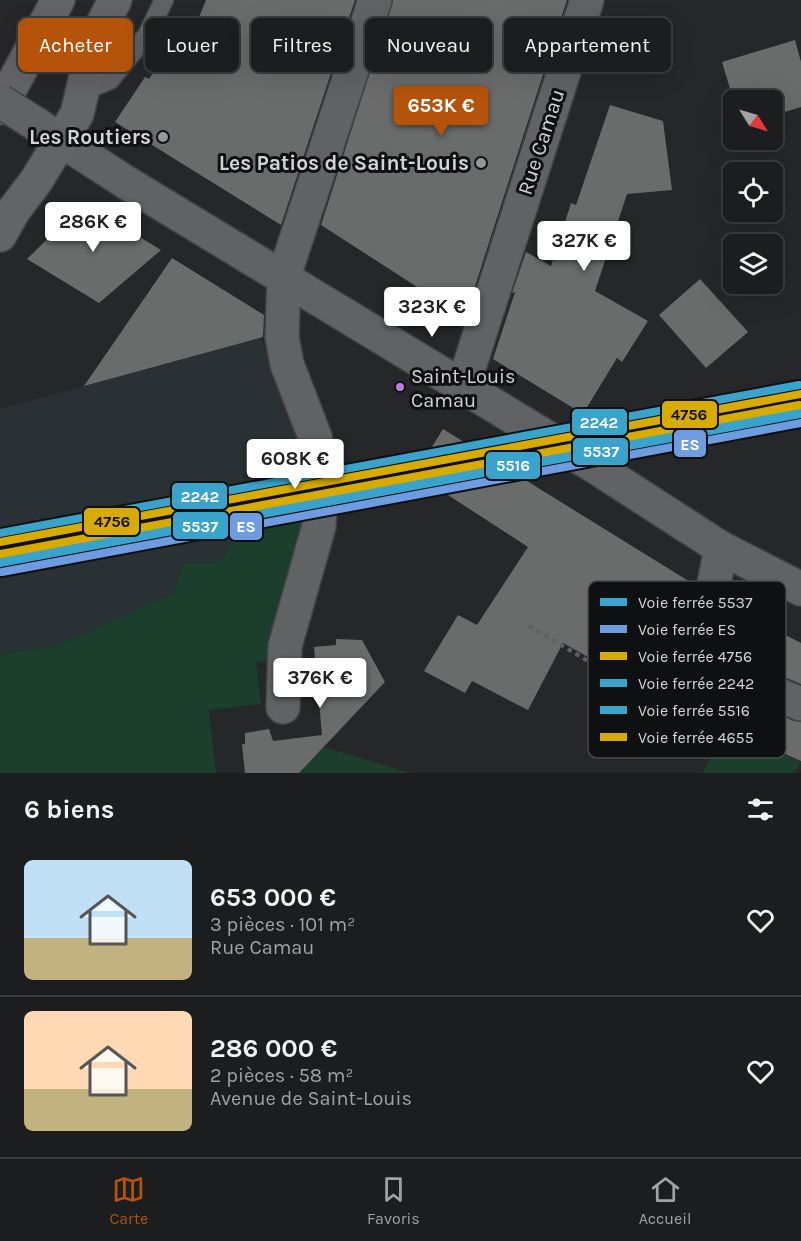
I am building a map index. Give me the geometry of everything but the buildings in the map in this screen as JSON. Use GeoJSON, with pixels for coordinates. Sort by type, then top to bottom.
{"type":"FeatureCollection","features":[{"type":"Feature","properties":{"kind":"main road"},"geometry":{"type":"LineString","coordinates":[[0,108],[58,0]]}},
{"type":"Feature","properties":{"kind":"main road"},"geometry":{"type":"LineString","coordinates":[[0,235],[50,134],[77,114],[94,41],[115,0]]}},
{"type":"Feature","properties":{"kind":"street"},"geometry":{"type":"LineString","coordinates":[[283,707],[285,646],[319,526],[322,473],[315,437],[286,355],[282,337],[284,276],[375,0]]}},
{"type":"Feature","properties":{"kind":"street","name":"Rue Camau"},"geometry":{"type":"LineString","coordinates":[[463,386],[587,0]]}},
{"type":"Feature","properties":{"kind":"street"},"geometry":{"type":"LineString","coordinates":[[0,101],[138,190],[284,276],[721,548],[785,581]]}},
{"type":"Feature","properties":{"kind":"street"},"geometry":{"type":"LineString","coordinates":[[715,581],[721,548]]}},
{"type":"Feature","properties":{"kind":"street"},"geometry":{"type":"LineString","coordinates":[[786,581],[801,589]]}},
{"type":"Feature","properties":{"kind":"street"},"geometry":{"type":"LineString","coordinates":[[786,698],[801,704]]}},
{"type":"Feature","properties":{"kind":"lane"},"geometry":{"type":"LineString","coordinates":[[81,92],[110,80],[147,35],[164,0]]}},
{"type":"Feature","properties":{"kind":"path"},"geometry":{"type":"LineString","coordinates":[[529,626],[588,661]]}},
{"type":"Feature","properties":{"kind":"shaded area"},"geometry":{"type":"Polygon","coordinates":[[[260,338],[283,382],[307,449],[308,525],[248,500],[242,521],[221,562],[183,564],[173,594],[53,647],[0,654],[0,409],[260,338]]]}},
{"type":"Feature","properties":{"kind":"green space"},"geometry":{"type":"Polygon","coordinates":[[[247,500],[308,525],[269,661],[256,662],[261,704],[209,710],[216,773],[0,773],[0,654],[53,647],[173,594],[183,564],[221,562],[242,521],[247,500]]]}},
{"type":"Feature","properties":{"kind":"green space"},"geometry":{"type":"Polygon","coordinates":[[[324,747],[410,773],[297,773],[324,747]]]}},
{"type":"Feature","properties":{"kind":"green space"},"geometry":{"type":"Polygon","coordinates":[[[786,755],[801,762],[795,773],[702,773],[710,758],[786,758],[786,755]]]}},
{"type":"Feature","properties":{"kind":"rail line","name":"2242"},"geometry":{"type":"LineString","coordinates":[[0,533],[799,385]]}},
{"type":"Feature","properties":{"kind":"rail line","name":"4756"},"geometry":{"type":"LineString","coordinates":[[0,542],[801,394]]}},
{"type":"Feature","properties":{"kind":"rail line","name":"4655"},"geometry":{"type":"LineString","coordinates":[[0,554],[799,405]]}},
{"type":"Feature","properties":{"kind":"rail line","name":"5516"},"geometry":{"type":"LineString","coordinates":[[3,560],[801,412]]}},
{"type":"Feature","properties":{"kind":"rail line","name":"5537"},"geometry":{"type":"LineString","coordinates":[[0,563],[801,414]]}},
{"type":"Feature","properties":{"kind":"rail line","name":"ES"},"geometry":{"type":"LineString","coordinates":[[2,572],[801,423]]}},
{"type":"Feature","properties":{"kind":"place","name":"Les Routiers"},"geometry":{"type":"Point","coordinates":[163,137]}},
{"type":"Feature","properties":{"kind":"place","name":"Les Patios de Saint-Louis"},"geometry":{"type":"Point","coordinates":[481,163]}},
{"type":"Feature","properties":{"kind":"place","name":"Saint-Louis Camau"},"geometry":{"type":"Point","coordinates":[400,387]}}]}
